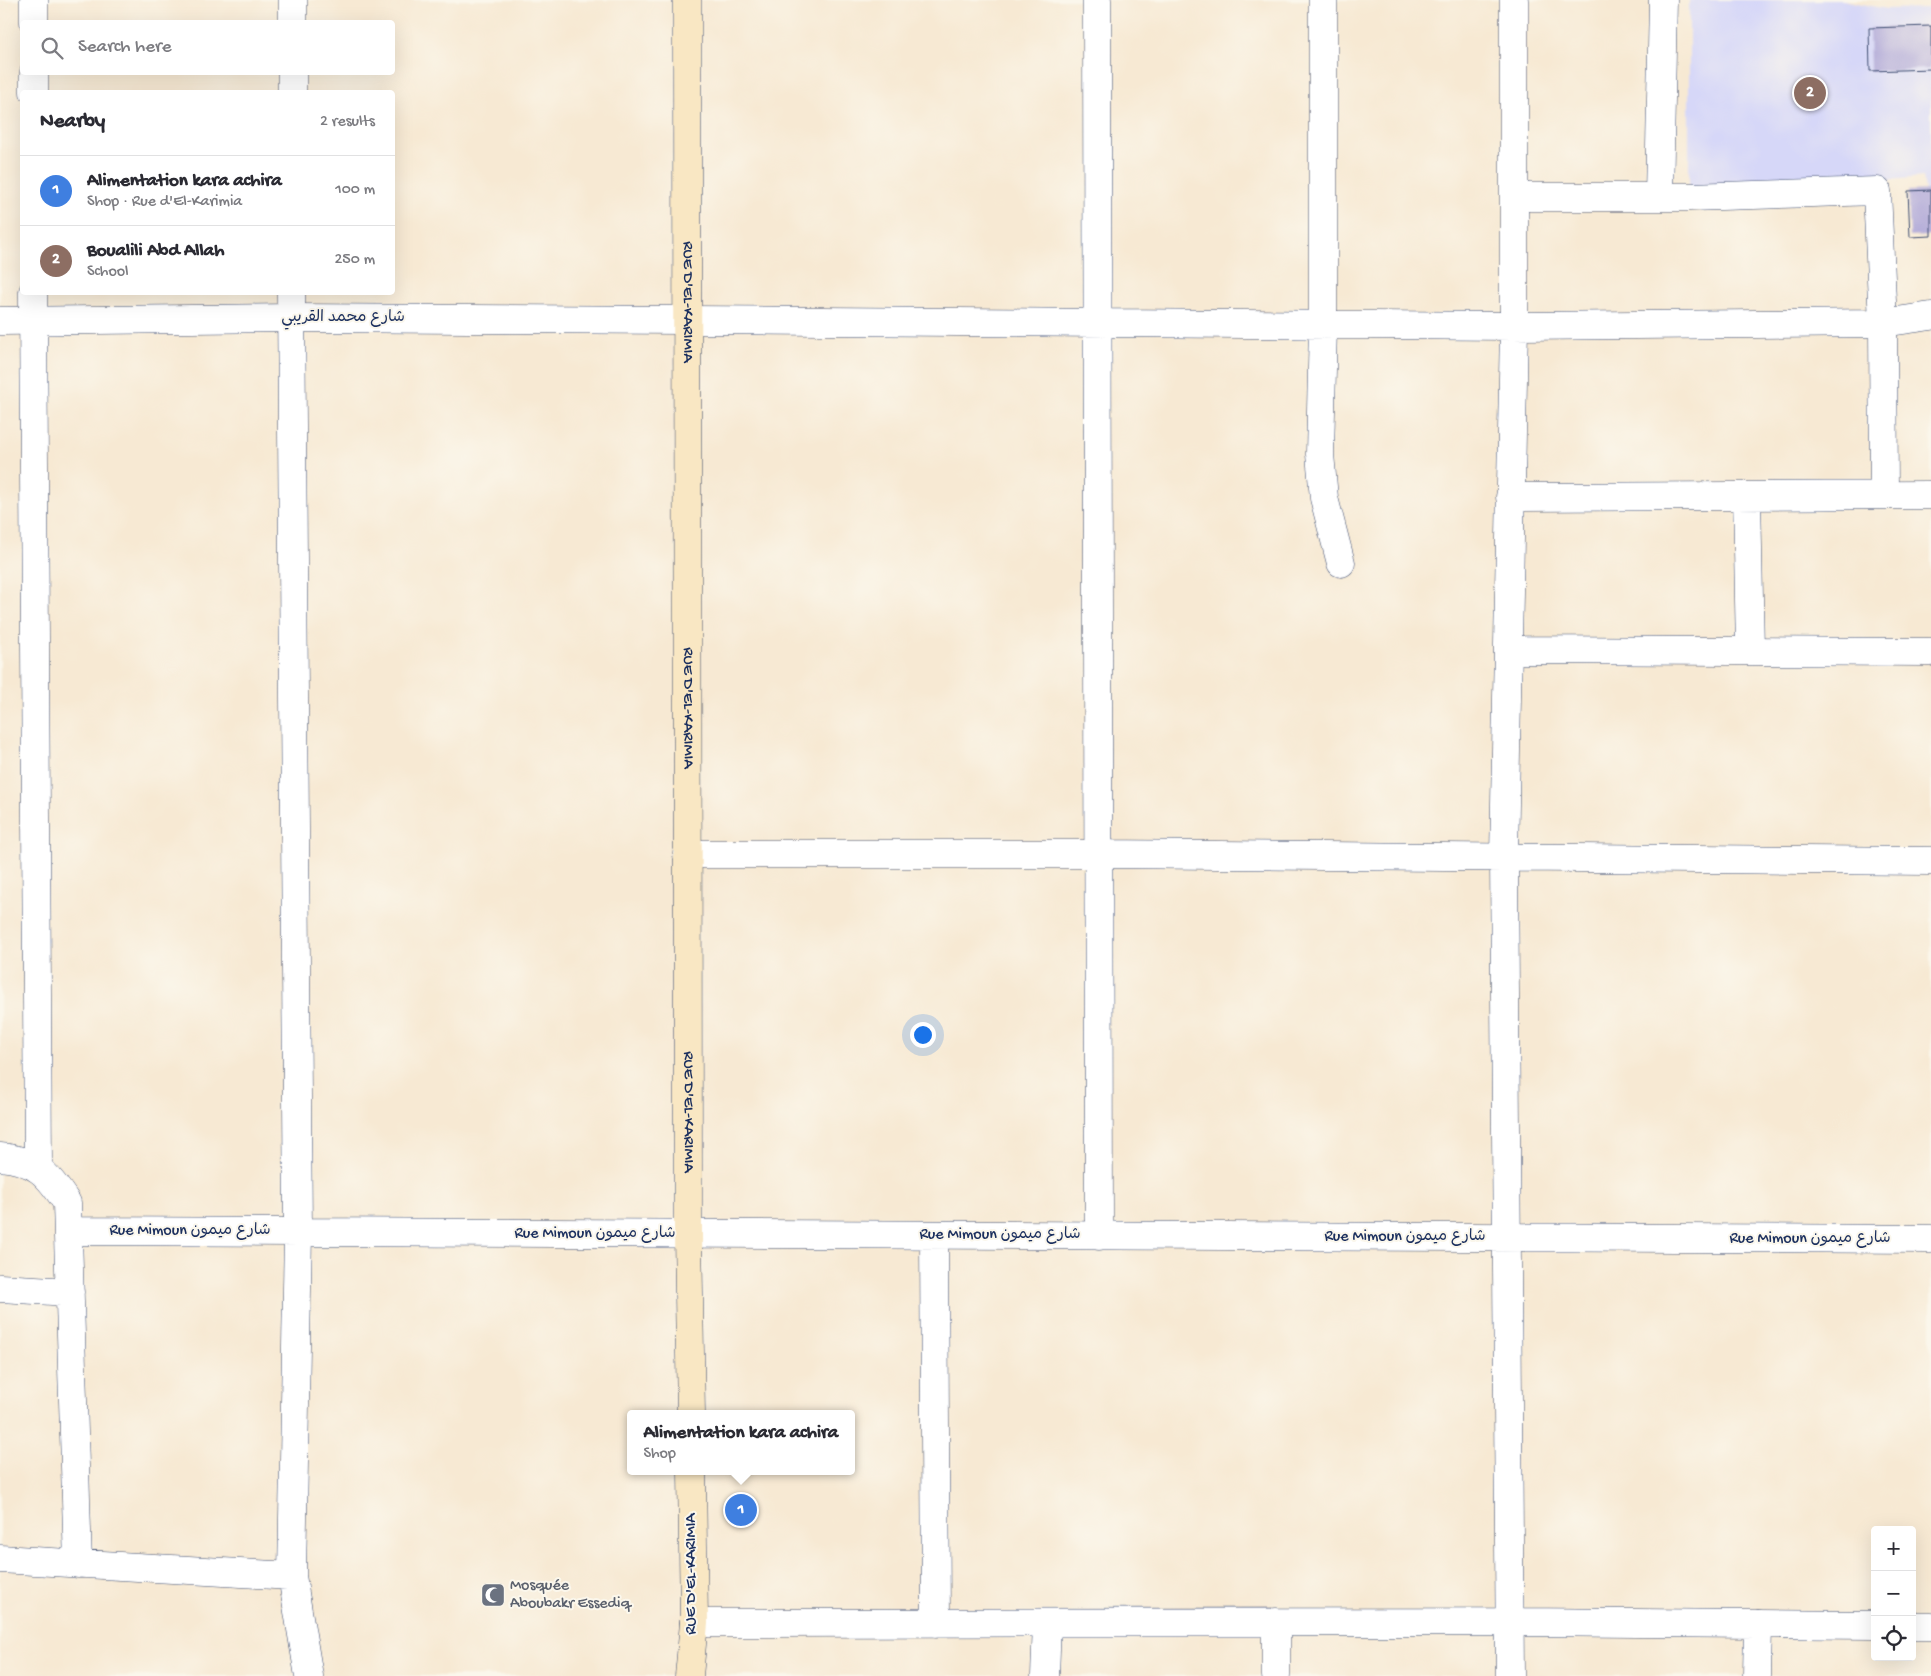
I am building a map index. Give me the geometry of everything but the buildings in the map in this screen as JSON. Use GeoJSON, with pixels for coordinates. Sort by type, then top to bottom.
{"type":"FeatureCollection","features":[{"type":"Feature","properties":{"kind":"main road","name":"RUE D'EL-KARIMIA"},"geometry":{"type":"LineString","coordinates":[[687,0],[688,1234],[691,1410]]}},
{"type":"Feature","properties":{"kind":"main road","name":"RUE D'EL-KARIMIA"},"geometry":{"type":"LineString","coordinates":[[689,1676],[694,1623],[692,1475]]}},
{"type":"Feature","properties":{"kind":"street"},"geometry":{"type":"LineString","coordinates":[[34,0],[34,20]]}},
{"type":"Feature","properties":{"kind":"street"},"geometry":{"type":"LineString","coordinates":[[292,20],[293,0]]}},
{"type":"Feature","properties":{"kind":"street"},"geometry":{"type":"LineString","coordinates":[[1098,0],[1099,1236]]}},
{"type":"Feature","properties":{"kind":"street"},"geometry":{"type":"LineString","coordinates":[[1323,0],[1324,325],[1320,454],[1324,498],[1341,563]]}},
{"type":"Feature","properties":{"kind":"street"},"geometry":{"type":"LineString","coordinates":[[1510,1676],[1505,1238],[1504,857],[1514,326],[1514,0]]}},
{"type":"Feature","properties":{"kind":"street"},"geometry":{"type":"LineString","coordinates":[[1659,197],[1663,0]]}},
{"type":"Feature","properties":{"kind":"street"},"geometry":{"type":"LineString","coordinates":[[34,75],[34,90]]}},
{"type":"Feature","properties":{"kind":"street"},"geometry":{"type":"LineString","coordinates":[[292,75],[292,90]]}},
{"type":"Feature","properties":{"kind":"street"},"geometry":{"type":"LineString","coordinates":[[1514,197],[1659,197],[1877,191],[1883,323],[1884,495]]}},
{"type":"Feature","properties":{"kind":"street"},"geometry":{"type":"LineString","coordinates":[[33,295],[38,1168]]}},
{"type":"Feature","properties":{"kind":"street"},"geometry":{"type":"LineString","coordinates":[[291,305],[298,1232],[292,1576],[309,1676]]}},
{"type":"Feature","properties":{"kind":"street","name":"شارع محمد القريبي"},"geometry":{"type":"LineString","coordinates":[[0,321],[33,321],[291,305],[687,320],[1324,325],[1514,326],[1883,323],[1931,316]]}},
{"type":"Feature","properties":{"kind":"street"},"geometry":{"type":"LineString","coordinates":[[1510,497],[1931,495]]}},
{"type":"Feature","properties":{"kind":"street"},"geometry":{"type":"LineString","coordinates":[[1747,496],[1750,650]]}},
{"type":"Feature","properties":{"kind":"street"},"geometry":{"type":"LineString","coordinates":[[1508,650],[1931,652]]}},
{"type":"Feature","properties":{"kind":"street"},"geometry":{"type":"LineString","coordinates":[[687,854],[1099,854],[1931,861]]}},
{"type":"Feature","properties":{"kind":"street"},"geometry":{"type":"LineString","coordinates":[[0,1158],[20,1159],[38,1168],[53,1181],[67,1203],[78,1564]]}},
{"type":"Feature","properties":{"kind":"street","name":"Rue Mimoun شارع ميمون"},"geometry":{"type":"LineString","coordinates":[[68,1230],[1931,1239]]}},
{"type":"Feature","properties":{"kind":"street"},"geometry":{"type":"LineString","coordinates":[[934,1235],[936,1623]]}},
{"type":"Feature","properties":{"kind":"street"},"geometry":{"type":"LineString","coordinates":[[0,1288],[70,1292]]}},
{"type":"Feature","properties":{"kind":"street"},"geometry":{"type":"LineString","coordinates":[[0,1559],[292,1576]]}},
{"type":"Feature","properties":{"kind":"street"},"geometry":{"type":"LineString","coordinates":[[1044,1676],[1047,1622]]}},
{"type":"Feature","properties":{"kind":"street"},"geometry":{"type":"LineString","coordinates":[[1276,1622],[1276,1676]]}},
{"type":"Feature","properties":{"kind":"street"},"geometry":{"type":"LineString","coordinates":[[694,1623],[1509,1622],[1871,1625]]}},
{"type":"Feature","properties":{"kind":"street"},"geometry":{"type":"LineString","coordinates":[[1757,1676],[1758,1624]]}},
{"type":"Feature","properties":{"kind":"street"},"geometry":{"type":"LineString","coordinates":[[1916,1626],[1931,1626]]}},
{"type":"Feature","properties":{"kind":"shaded area"},"geometry":{"type":"Polygon","coordinates":[[[1689,0],[1843,0],[1886,9],[1931,8],[1931,233],[1923,177],[1689,197],[1689,0]]]}},
{"type":"Feature","properties":{"kind":"place","name":"Boualili Abd Allah"},"geometry":{"type":"Point","coordinates":[1810,93]}},
{"type":"Feature","properties":{"kind":"place","name":"Alimentation kara achira"},"geometry":{"type":"Point","coordinates":[741,1510]}},
{"type":"Feature","properties":{"kind":"place","name":"Mosquée Aboubakr Essediq"},"geometry":{"type":"Point","coordinates":[493,1595]}}]}
